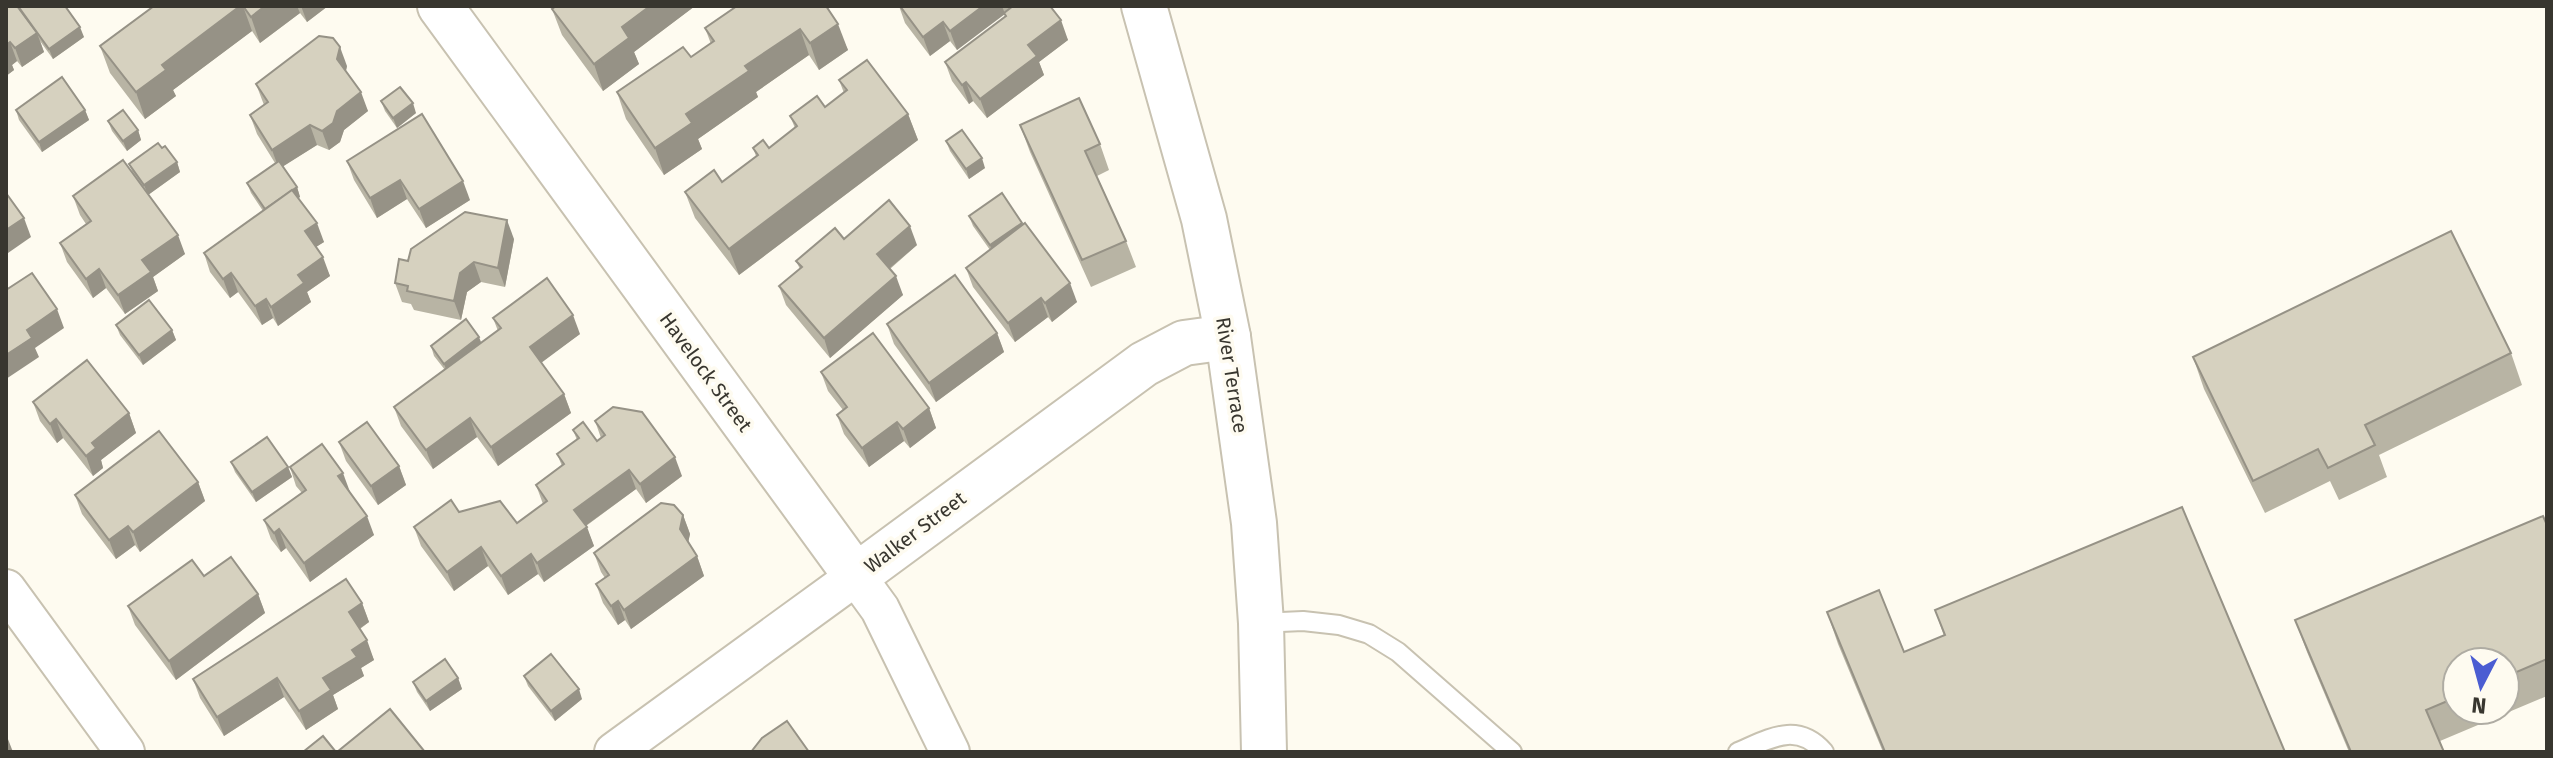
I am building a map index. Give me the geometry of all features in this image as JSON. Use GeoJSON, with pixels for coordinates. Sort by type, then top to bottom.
{"type":"FeatureCollection","features":[{"type":"Feature","properties":{"kind":"street","name":"Havelock Street"},"geometry":{"type":"LineString","coordinates":[[440,6],[880,609],[950,752]]}},
{"type":"Feature","properties":{"kind":"street","name":"River Terrace"},"geometry":{"type":"LineString","coordinates":[[1144,6],[1204,219],[1228,337],[1254,523],[1261,623],[1264,752]]}},
{"type":"Feature","properties":{"kind":"street","name":"Walker Street"},"geometry":{"type":"LineString","coordinates":[[614,752],[1144,364],[1184,343],[1228,337]]}},
{"type":"Feature","properties":{"kind":"street"},"geometry":{"type":"LineString","coordinates":[[6,589],[125,752]]}},
{"type":"Feature","properties":{"kind":"lane"},"geometry":{"type":"LineString","coordinates":[[1261,623],[1303,621],[1339,625],[1369,634],[1398,652],[1512,752]]}},
{"type":"Feature","properties":{"kind":"lane"},"geometry":{"type":"LineString","coordinates":[[1738,752],[1781,734],[1801,736],[1824,752]]}},
{"type":"Feature","properties":{"kind":"building"},"geometry":{"type":"Polygon","coordinates":[[[6,6],[17,6],[37,33],[15,48],[10,42],[6,45],[6,6]]]}},
{"type":"Feature","properties":{"kind":"building"},"geometry":{"type":"Polygon","coordinates":[[[18,6],[65,6],[80,27],[49,49],[18,6]]]}},
{"type":"Feature","properties":{"kind":"building"},"geometry":{"type":"Polygon","coordinates":[[[154,6],[240,6],[162,65],[166,70],[136,92],[100,46],[154,6]]]}},
{"type":"Feature","properties":{"kind":"building"},"geometry":{"type":"Polygon","coordinates":[[[243,6],[265,6],[251,17],[243,6]]]}},
{"type":"Feature","properties":{"kind":"building"},"geometry":{"type":"Polygon","coordinates":[[[556,6],[650,6],[622,27],[629,38],[594,64],[552,9],[556,6]]]}},
{"type":"Feature","properties":{"kind":"building"},"geometry":{"type":"Polygon","coordinates":[[[737,6],[826,6],[838,24],[810,43],[800,29],[745,66],[749,71],[686,114],[692,123],[655,148],[617,92],[683,47],[691,57],[714,41],[705,28],[737,6]]]}},
{"type":"Feature","properties":{"kind":"building"},"geometry":{"type":"Polygon","coordinates":[[[900,6],[983,6],[950,31],[943,22],[923,37],[900,6]]]}},
{"type":"Feature","properties":{"kind":"building"},"geometry":{"type":"Polygon","coordinates":[[[1013,6],[1050,6],[1061,20],[1028,45],[1037,56],[980,99],[966,82],[962,85],[945,62],[1006,16],[1004,13],[1013,6]]]}},
{"type":"Feature","properties":{"kind":"building"},"geometry":{"type":"Polygon","coordinates":[[[319,36],[333,38],[340,47],[337,59],[361,92],[337,111],[333,123],[322,131],[310,125],[272,150],[250,115],[268,102],[256,84],[319,36]]]}},
{"type":"Feature","properties":{"kind":"building"},"geometry":{"type":"Polygon","coordinates":[[[867,60],[908,114],[729,249],[685,192],[714,170],[722,182],[758,155],[753,148],[763,140],[769,148],[797,126],[790,116],[817,96],[825,107],[847,90],[839,80],[867,60]]]}},
{"type":"Feature","properties":{"kind":"building"},"geometry":{"type":"Polygon","coordinates":[[[62,77],[85,110],[39,142],[16,110],[62,77]]]}},
{"type":"Feature","properties":{"kind":"building"},"geometry":{"type":"Polygon","coordinates":[[[400,87],[413,103],[393,118],[381,101],[400,87]]]}},
{"type":"Feature","properties":{"kind":"building"},"geometry":{"type":"Polygon","coordinates":[[[1079,98],[1100,144],[1085,151],[1126,241],[1082,260],[1020,125],[1079,98]]]}},
{"type":"Feature","properties":{"kind":"building"},"geometry":{"type":"Polygon","coordinates":[[[123,110],[138,130],[123,141],[108,121],[123,110]]]}},
{"type":"Feature","properties":{"kind":"building"},"geometry":{"type":"Polygon","coordinates":[[[422,114],[463,181],[419,209],[400,180],[370,198],[347,161],[422,114]]]}},
{"type":"Feature","properties":{"kind":"building"},"geometry":{"type":"Polygon","coordinates":[[[962,130],[982,158],[966,169],[946,141],[962,130]]]}},
{"type":"Feature","properties":{"kind":"building"},"geometry":{"type":"Polygon","coordinates":[[[158,143],[162,148],[165,146],[177,162],[144,185],[129,164],[158,143]]]}},
{"type":"Feature","properties":{"kind":"building"},"geometry":{"type":"Polygon","coordinates":[[[123,160],[178,235],[142,260],[151,272],[118,295],[99,269],[86,279],[60,243],[91,221],[73,196],[123,160]]]}},
{"type":"Feature","properties":{"kind":"building"},"geometry":{"type":"Polygon","coordinates":[[[279,161],[297,187],[265,209],[247,183],[279,161]]]}},
{"type":"Feature","properties":{"kind":"building"},"geometry":{"type":"Polygon","coordinates":[[[292,190],[317,223],[305,231],[323,257],[298,275],[304,283],[271,307],[266,299],[255,306],[231,273],[223,279],[204,253],[292,190]]]}},
{"type":"Feature","properties":{"kind":"building"},"geometry":{"type":"Polygon","coordinates":[[[6,193],[24,218],[6,230],[6,193]]]}},
{"type":"Feature","properties":{"kind":"building"},"geometry":{"type":"Polygon","coordinates":[[[1002,193],[1022,223],[990,245],[969,216],[1002,193]]]}},
{"type":"Feature","properties":{"kind":"building"},"geometry":{"type":"Polygon","coordinates":[[[889,200],[910,226],[877,254],[896,276],[824,338],[779,286],[802,267],[796,261],[835,228],[844,239],[889,200]]]}},
{"type":"Feature","properties":{"kind":"building"},"geometry":{"type":"Polygon","coordinates":[[[465,212],[507,220],[498,268],[474,262],[460,273],[454,301],[407,291],[408,286],[395,283],[399,259],[408,261],[411,249],[465,212]]]}},
{"type":"Feature","properties":{"kind":"building"},"geometry":{"type":"Polygon","coordinates":[[[1025,223],[1070,283],[1045,303],[1041,298],[1008,323],[966,268],[1025,223]]]}},
{"type":"Feature","properties":{"kind":"building"},"geometry":{"type":"Polygon","coordinates":[[[2451,231],[2511,353],[2365,425],[2375,445],[2328,468],[2318,449],[2253,481],[2193,357],[2451,231]]]}},
{"type":"Feature","properties":{"kind":"building"},"geometry":{"type":"Polygon","coordinates":[[[32,273],[57,309],[27,330],[32,338],[6,355],[6,290],[32,273]]]}},
{"type":"Feature","properties":{"kind":"building"},"geometry":{"type":"Polygon","coordinates":[[[955,275],[997,333],[929,383],[887,324],[955,275]]]}},
{"type":"Feature","properties":{"kind":"building"},"geometry":{"type":"Polygon","coordinates":[[[547,278],[573,315],[530,347],[564,394],[491,447],[470,418],[426,450],[394,407],[501,328],[493,318],[547,278]]]}},
{"type":"Feature","properties":{"kind":"building"},"geometry":{"type":"Polygon","coordinates":[[[149,300],[172,330],[139,355],[116,325],[149,300]]]}},
{"type":"Feature","properties":{"kind":"building"},"geometry":{"type":"Polygon","coordinates":[[[466,319],[479,337],[444,364],[431,346],[466,319]]]}},
{"type":"Feature","properties":{"kind":"building"},"geometry":{"type":"Polygon","coordinates":[[[873,333],[929,408],[903,429],[897,422],[862,448],[837,415],[847,407],[821,372],[873,333]]]}},
{"type":"Feature","properties":{"kind":"building"},"geometry":{"type":"Polygon","coordinates":[[[87,360],[129,413],[92,443],[96,448],[86,456],[56,419],[50,424],[33,402],[87,360]]]}},
{"type":"Feature","properties":{"kind":"building"},"geometry":{"type":"Polygon","coordinates":[[[613,407],[642,412],[675,457],[640,484],[629,470],[574,510],[587,527],[537,563],[531,554],[501,576],[481,547],[447,572],[414,527],[451,500],[459,512],[500,501],[517,523],[547,501],[536,485],[564,464],[557,454],[579,438],[573,430],[583,422],[597,441],[605,435],[595,421],[613,407]]]}},
{"type":"Feature","properties":{"kind":"building"},"geometry":{"type":"Polygon","coordinates":[[[367,422],[399,466],[371,486],[339,442],[367,422]]]}},
{"type":"Feature","properties":{"kind":"building"},"geometry":{"type":"Polygon","coordinates":[[[159,431],[198,482],[133,532],[128,526],[109,540],[75,495],[159,431]]]}},
{"type":"Feature","properties":{"kind":"building"},"geometry":{"type":"Polygon","coordinates":[[[267,437],[288,467],[252,492],[231,462],[267,437]]]}},
{"type":"Feature","properties":{"kind":"building"},"geometry":{"type":"Polygon","coordinates":[[[322,444],[343,473],[338,476],[367,516],[304,563],[279,529],[274,533],[264,520],[306,490],[290,467],[322,444]]]}},
{"type":"Feature","properties":{"kind":"building"},"geometry":{"type":"Polygon","coordinates":[[[661,503],[674,505],[683,515],[680,529],[697,556],[624,610],[618,601],[611,606],[596,584],[609,575],[594,553],[661,503]]]}},
{"type":"Feature","properties":{"kind":"building"},"geometry":{"type":"Polygon","coordinates":[[[2182,507],[2285,752],[1885,752],[1827,612],[1879,590],[1904,652],[1945,635],[1935,610],[2182,507]]]}},
{"type":"Feature","properties":{"kind":"building"},"geometry":{"type":"Polygon","coordinates":[[[2543,516],[2547,525],[2547,659],[2521,670],[2521,646],[2441,646],[2441,704],[2426,710],[2444,752],[2351,752],[2295,620],[2543,516]]]}},
{"type":"Feature","properties":{"kind":"building"},"geometry":{"type":"Polygon","coordinates":[[[231,557],[258,594],[169,661],[128,606],[192,560],[204,576],[231,557]]]}},
{"type":"Feature","properties":{"kind":"building"},"geometry":{"type":"Polygon","coordinates":[[[346,579],[362,603],[349,612],[367,640],[352,650],[357,657],[323,678],[331,690],[299,711],[277,678],[217,717],[193,679],[346,579]]]}},
{"type":"Feature","properties":{"kind":"building"},"geometry":{"type":"Polygon","coordinates":[[[551,654],[579,689],[551,711],[524,676],[551,654]]]}},
{"type":"Feature","properties":{"kind":"building"},"geometry":{"type":"Polygon","coordinates":[[[445,659],[458,678],[426,701],[413,682],[445,659]]]}},
{"type":"Feature","properties":{"kind":"building"},"geometry":{"type":"Polygon","coordinates":[[[390,709],[425,752],[337,752],[390,709]]]}},
{"type":"Feature","properties":{"kind":"building"},"geometry":{"type":"Polygon","coordinates":[[[787,721],[809,752],[751,752],[762,738],[787,721]]]}},
{"type":"Feature","properties":{"kind":"building"},"geometry":{"type":"Polygon","coordinates":[[[323,736],[336,752],[303,752],[323,736]]]}}]}
